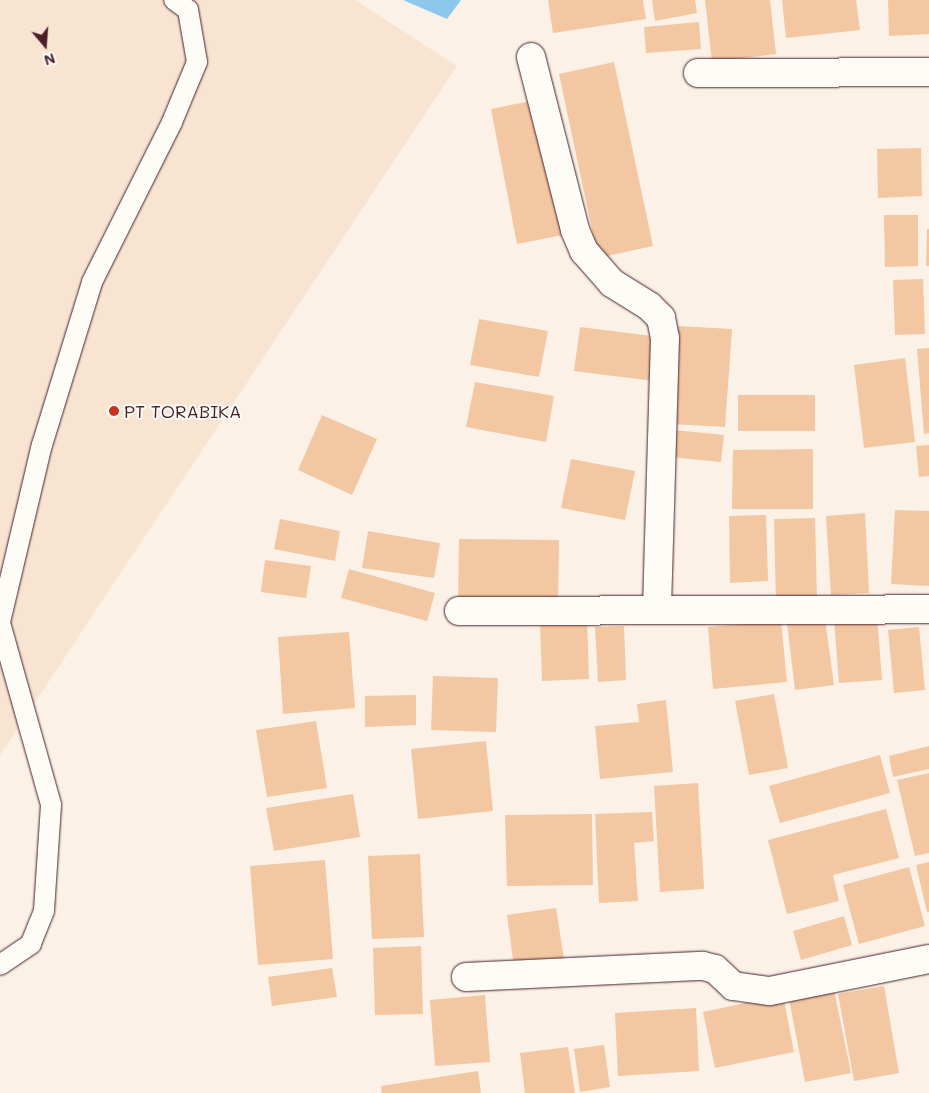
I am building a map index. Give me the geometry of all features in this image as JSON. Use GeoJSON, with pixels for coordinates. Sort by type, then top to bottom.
{"type":"FeatureCollection","features":[{"type":"Feature","properties":{"kind":"street"},"geometry":{"type":"LineString","coordinates":[[531,57],[575,230],[584,251],[612,283],[649,306],[661,318],[664,338],[657,610]]}},
{"type":"Feature","properties":{"kind":"street"},"geometry":{"type":"LineString","coordinates":[[698,73],[929,72]]}},
{"type":"Feature","properties":{"kind":"street"},"geometry":{"type":"LineString","coordinates":[[459,611],[929,609]]}},
{"type":"Feature","properties":{"kind":"street"},"geometry":{"type":"LineString","coordinates":[[466,977],[703,966],[715,969],[733,986],[770,991],[929,958]]}},
{"type":"Feature","properties":{"kind":"lane"},"geometry":{"type":"LineString","coordinates":[[0,965],[30,944],[44,911],[50,805],[0,623],[42,445],[92,282],[168,131],[197,62],[188,10],[174,0]]}},
{"type":"Feature","properties":{"kind":"shaded area","name":"PT TORABIKA"},"geometry":{"type":"Polygon","coordinates":[[[0,0],[355,0],[457,66],[0,755],[0,0]]]}},
{"type":"Feature","properties":{"kind":"water"},"geometry":{"type":"Polygon","coordinates":[[[403,0],[461,0],[447,19],[403,0]]]}},
{"type":"Feature","properties":{"kind":"building"},"geometry":{"type":"Polygon","coordinates":[[[548,0],[643,0],[646,19],[553,33],[548,0]]]}},
{"type":"Feature","properties":{"kind":"building"},"geometry":{"type":"Polygon","coordinates":[[[652,0],[695,0],[697,13],[655,21],[652,0]]]}},
{"type":"Feature","properties":{"kind":"building"},"geometry":{"type":"Polygon","coordinates":[[[705,0],[770,0],[776,54],[712,62],[705,0]]]}},
{"type":"Feature","properties":{"kind":"building"},"geometry":{"type":"Polygon","coordinates":[[[782,0],[856,0],[860,30],[786,38],[782,0]]]}},
{"type":"Feature","properties":{"kind":"building"},"geometry":{"type":"Polygon","coordinates":[[[888,0],[929,0],[929,34],[889,36],[888,0]]]}},
{"type":"Feature","properties":{"kind":"building"},"geometry":{"type":"Polygon","coordinates":[[[699,22],[701,49],[646,53],[644,27],[699,22]]]}},
{"type":"Feature","properties":{"kind":"building"},"geometry":{"type":"Polygon","coordinates":[[[614,62],[653,246],[598,258],[559,74],[614,62]]]}},
{"type":"Feature","properties":{"kind":"building"},"geometry":{"type":"Polygon","coordinates":[[[541,99],[568,234],[517,244],[491,109],[541,99]]]}},
{"type":"Feature","properties":{"kind":"building"},"geometry":{"type":"Polygon","coordinates":[[[921,148],[922,196],[878,198],[877,149],[921,148]]]}},
{"type":"Feature","properties":{"kind":"building"},"geometry":{"type":"Polygon","coordinates":[[[884,215],[918,215],[918,266],[885,267],[884,215]]]}},
{"type":"Feature","properties":{"kind":"building"},"geometry":{"type":"Polygon","coordinates":[[[927,229],[929,229],[929,266],[926,266],[927,229]]]}},
{"type":"Feature","properties":{"kind":"building"},"geometry":{"type":"Polygon","coordinates":[[[923,279],[925,334],[895,335],[893,280],[923,279]]]}},
{"type":"Feature","properties":{"kind":"building"},"geometry":{"type":"Polygon","coordinates":[[[479,319],[548,331],[539,377],[470,365],[479,319]]]}},
{"type":"Feature","properties":{"kind":"building"},"geometry":{"type":"Polygon","coordinates":[[[678,326],[732,329],[725,427],[671,424],[678,326]]]}},
{"type":"Feature","properties":{"kind":"building"},"geometry":{"type":"Polygon","coordinates":[[[580,327],[660,337],[654,381],[574,371],[580,327]]]}},
{"type":"Feature","properties":{"kind":"building"},"geometry":{"type":"Polygon","coordinates":[[[929,348],[929,433],[924,434],[917,349],[929,348]]]}},
{"type":"Feature","properties":{"kind":"building"},"geometry":{"type":"Polygon","coordinates":[[[905,358],[915,442],[864,448],[854,365],[905,358]]]}},
{"type":"Feature","properties":{"kind":"building"},"geometry":{"type":"Polygon","coordinates":[[[475,382],[554,396],[546,442],[466,427],[475,382]]]}},
{"type":"Feature","properties":{"kind":"building"},"geometry":{"type":"Polygon","coordinates":[[[738,395],[815,395],[815,431],[738,431],[738,395]]]}},
{"type":"Feature","properties":{"kind":"building"},"geometry":{"type":"Polygon","coordinates":[[[322,415],[377,439],[352,495],[298,470],[322,415]]]}},
{"type":"Feature","properties":{"kind":"building"},"geometry":{"type":"Polygon","coordinates":[[[674,430],[724,435],[721,462],[671,457],[674,430]]]}},
{"type":"Feature","properties":{"kind":"building"},"geometry":{"type":"Polygon","coordinates":[[[929,445],[929,476],[919,477],[916,446],[929,445]]]}},
{"type":"Feature","properties":{"kind":"building"},"geometry":{"type":"Polygon","coordinates":[[[813,449],[813,509],[732,509],[733,450],[813,449]]]}},
{"type":"Feature","properties":{"kind":"building"},"geometry":{"type":"Polygon","coordinates":[[[571,459],[635,471],[625,520],[561,508],[571,459]]]}},
{"type":"Feature","properties":{"kind":"building"},"geometry":{"type":"Polygon","coordinates":[[[895,510],[929,511],[929,586],[891,584],[895,510]]]}},
{"type":"Feature","properties":{"kind":"building"},"geometry":{"type":"Polygon","coordinates":[[[865,513],[869,593],[831,595],[826,516],[865,513]]]}},
{"type":"Feature","properties":{"kind":"building"},"geometry":{"type":"Polygon","coordinates":[[[766,515],[768,581],[730,583],[729,516],[766,515]]]}},
{"type":"Feature","properties":{"kind":"building"},"geometry":{"type":"Polygon","coordinates":[[[815,518],[817,602],[776,603],[774,519],[815,518]]]}},
{"type":"Feature","properties":{"kind":"building"},"geometry":{"type":"Polygon","coordinates":[[[280,519],[340,531],[335,561],[274,549],[280,519]]]}},
{"type":"Feature","properties":{"kind":"building"},"geometry":{"type":"Polygon","coordinates":[[[368,531],[440,543],[434,578],[362,568],[368,531]]]}},
{"type":"Feature","properties":{"kind":"building"},"geometry":{"type":"Polygon","coordinates":[[[459,539],[559,540],[558,608],[458,608],[459,539]]]}},
{"type":"Feature","properties":{"kind":"building"},"geometry":{"type":"Polygon","coordinates":[[[265,560],[311,566],[306,598],[261,592],[265,560]]]}},
{"type":"Feature","properties":{"kind":"building"},"geometry":{"type":"Polygon","coordinates":[[[349,569],[435,593],[427,621],[341,598],[349,569]]]}},
{"type":"Feature","properties":{"kind":"building"},"geometry":{"type":"Polygon","coordinates":[[[877,616],[882,680],[839,683],[834,620],[877,616]]]}},
{"type":"Feature","properties":{"kind":"building"},"geometry":{"type":"Polygon","coordinates":[[[587,619],[589,679],[542,681],[540,622],[587,619]]]}},
{"type":"Feature","properties":{"kind":"building"},"geometry":{"type":"Polygon","coordinates":[[[825,619],[834,685],[795,690],[787,623],[825,619]]]}},
{"type":"Feature","properties":{"kind":"building"},"geometry":{"type":"Polygon","coordinates":[[[781,621],[787,682],[713,689],[708,627],[781,621]]]}},
{"type":"Feature","properties":{"kind":"building"},"geometry":{"type":"Polygon","coordinates":[[[624,626],[626,680],[598,682],[595,627],[624,626]]]}},
{"type":"Feature","properties":{"kind":"building"},"geometry":{"type":"Polygon","coordinates":[[[919,627],[925,690],[894,693],[888,630],[919,627]]]}},
{"type":"Feature","properties":{"kind":"building"},"geometry":{"type":"Polygon","coordinates":[[[349,632],[355,708],[283,714],[278,637],[349,632]]]}},
{"type":"Feature","properties":{"kind":"building"},"geometry":{"type":"Polygon","coordinates":[[[433,676],[498,678],[496,732],[431,730],[433,676]]]}},
{"type":"Feature","properties":{"kind":"building"},"geometry":{"type":"Polygon","coordinates":[[[774,694],[788,768],[749,775],[735,701],[774,694]]]}},
{"type":"Feature","properties":{"kind":"building"},"geometry":{"type":"Polygon","coordinates":[[[416,695],[416,725],[365,727],[365,696],[416,695]]]}},
{"type":"Feature","properties":{"kind":"building"},"geometry":{"type":"Polygon","coordinates":[[[666,700],[673,772],[600,779],[595,726],[639,722],[637,704],[666,700]]]}},
{"type":"Feature","properties":{"kind":"building"},"geometry":{"type":"Polygon","coordinates":[[[316,721],[327,788],[267,797],[256,730],[316,721]]]}},
{"type":"Feature","properties":{"kind":"building"},"geometry":{"type":"Polygon","coordinates":[[[486,741],[493,811],[418,819],[411,749],[486,741]]]}},
{"type":"Feature","properties":{"kind":"building"},"geometry":{"type":"Polygon","coordinates":[[[929,746],[929,769],[893,777],[889,756],[929,746]]]}},
{"type":"Feature","properties":{"kind":"building"},"geometry":{"type":"Polygon","coordinates":[[[880,755],[890,793],[780,823],[769,786],[880,755]]]}},
{"type":"Feature","properties":{"kind":"building"},"geometry":{"type":"Polygon","coordinates":[[[929,773],[929,853],[915,856],[897,780],[929,773]]]}},
{"type":"Feature","properties":{"kind":"building"},"geometry":{"type":"Polygon","coordinates":[[[698,783],[704,889],[660,892],[654,786],[698,783]]]}},
{"type":"Feature","properties":{"kind":"building"},"geometry":{"type":"Polygon","coordinates":[[[353,794],[360,837],[274,851],[266,808],[353,794]]]}},
{"type":"Feature","properties":{"kind":"building"},"geometry":{"type":"Polygon","coordinates":[[[886,809],[899,858],[833,875],[839,901],[787,914],[768,840],[886,809]]]}},
{"type":"Feature","properties":{"kind":"building"},"geometry":{"type":"Polygon","coordinates":[[[652,812],[654,841],[634,843],[638,901],[599,903],[595,814],[652,812]]]}},
{"type":"Feature","properties":{"kind":"building"},"geometry":{"type":"Polygon","coordinates":[[[592,814],[593,885],[507,886],[505,815],[592,814]]]}},
{"type":"Feature","properties":{"kind":"building"},"geometry":{"type":"Polygon","coordinates":[[[420,854],[424,937],[372,939],[368,856],[420,854]]]}},
{"type":"Feature","properties":{"kind":"building"},"geometry":{"type":"Polygon","coordinates":[[[325,860],[333,959],[258,965],[250,866],[325,860]]]}},
{"type":"Feature","properties":{"kind":"building"},"geometry":{"type":"Polygon","coordinates":[[[929,862],[929,912],[927,912],[916,865],[929,862]]]}},
{"type":"Feature","properties":{"kind":"building"},"geometry":{"type":"Polygon","coordinates":[[[909,867],[925,926],[859,944],[843,885],[909,867]]]}},
{"type":"Feature","properties":{"kind":"building"},"geometry":{"type":"Polygon","coordinates":[[[556,908],[564,959],[514,967],[507,915],[556,908]]]}},
{"type":"Feature","properties":{"kind":"building"},"geometry":{"type":"Polygon","coordinates":[[[844,916],[852,945],[801,960],[793,931],[844,916]]]}},
{"type":"Feature","properties":{"kind":"building"},"geometry":{"type":"Polygon","coordinates":[[[421,946],[423,1014],[375,1015],[373,948],[421,946]]]}},
{"type":"Feature","properties":{"kind":"building"},"geometry":{"type":"Polygon","coordinates":[[[332,968],[337,997],[272,1006],[268,977],[332,968]]]}},
{"type":"Feature","properties":{"kind":"building"},"geometry":{"type":"Polygon","coordinates":[[[884,986],[899,1073],[854,1081],[838,994],[884,986]]]}},
{"type":"Feature","properties":{"kind":"building"},"geometry":{"type":"Polygon","coordinates":[[[834,990],[851,1073],[805,1082],[789,999],[834,990]]]}},
{"type":"Feature","properties":{"kind":"building"},"geometry":{"type":"Polygon","coordinates":[[[485,995],[490,1062],[435,1066],[430,1000],[485,995]]]}},
{"type":"Feature","properties":{"kind":"building"},"geometry":{"type":"Polygon","coordinates":[[[783,995],[794,1052],[715,1068],[703,1012],[783,995]]]}},
{"type":"Feature","properties":{"kind":"building"},"geometry":{"type":"Polygon","coordinates":[[[696,1008],[699,1071],[618,1076],[615,1013],[696,1008]]]}},
{"type":"Feature","properties":{"kind":"building"},"geometry":{"type":"Polygon","coordinates":[[[604,1045],[610,1087],[580,1092],[574,1049],[604,1045]]]}},
{"type":"Feature","properties":{"kind":"building"},"geometry":{"type":"Polygon","coordinates":[[[568,1047],[575,1093],[525,1093],[520,1053],[568,1047]]]}},
{"type":"Feature","properties":{"kind":"building"},"geometry":{"type":"Polygon","coordinates":[[[478,1071],[481,1093],[382,1093],[381,1086],[478,1071]]]}},
{"type":"Feature","properties":{"kind":"place","name":"PT TORABIKA"},"geometry":{"type":"Point","coordinates":[114,411]}}]}
